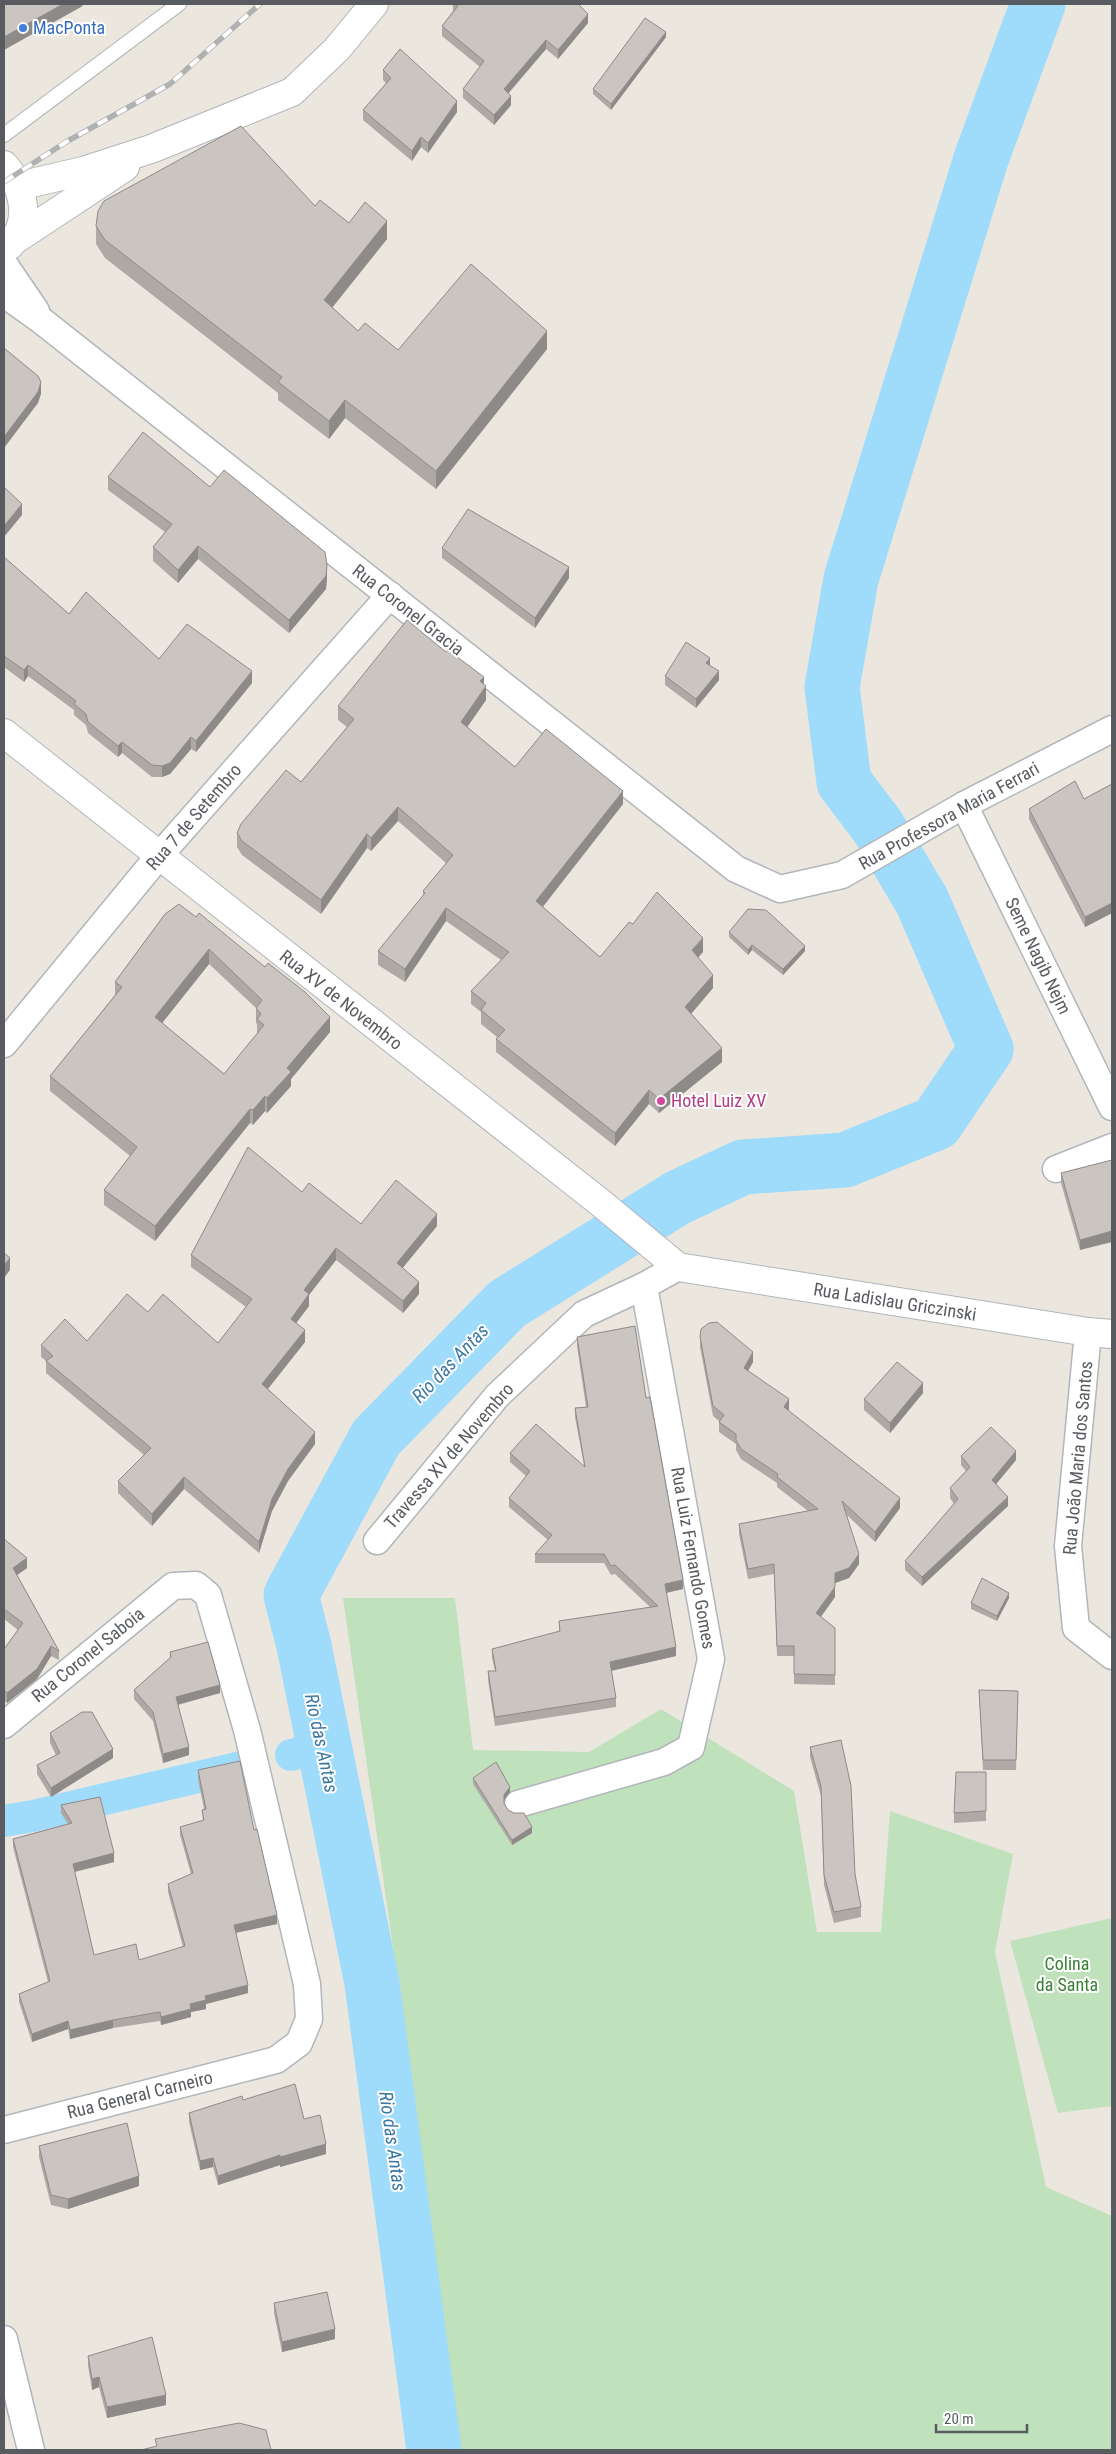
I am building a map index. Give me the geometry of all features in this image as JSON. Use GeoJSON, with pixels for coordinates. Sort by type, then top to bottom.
{"type":"FeatureCollection","features":[{"type":"Feature","properties":{"kind":"main road"},"geometry":{"type":"LineString","coordinates":[[10,245],[22,224],[23,208],[11,175],[83,171],[151,149],[292,92],[337,49],[374,4]]}},
{"type":"Feature","properties":{"kind":"main road"},"geometry":{"type":"LineString","coordinates":[[10,245],[151,149]]}},
{"type":"Feature","properties":{"kind":"main road","name":"Rua XV de Novembro"},"geometry":{"type":"LineString","coordinates":[[4,734],[158,857],[602,1204],[656,1251],[678,1267]]}},
{"type":"Feature","properties":{"kind":"main road","name":"Rua Ladislau Griczinski"},"geometry":{"type":"LineString","coordinates":[[678,1267],[1100,1333]]}},
{"type":"Feature","properties":{"kind":"street","name":"Rua Coronel Gracia"},"geometry":{"type":"LineString","coordinates":[[4,264],[16,279],[42,321]]}},
{"type":"Feature","properties":{"kind":"street","name":"Rua Coronel Gracia"},"geometry":{"type":"LineString","coordinates":[[4,294],[42,321],[736,869],[780,889]]}},
{"type":"Feature","properties":{"kind":"street","name":"Rua 7 de Setembro"},"geometry":{"type":"LineString","coordinates":[[4,1044],[158,857],[390,595]]}},
{"type":"Feature","properties":{"kind":"street","name":"Rua Professora Maria Ferrari"},"geometry":{"type":"LineString","coordinates":[[780,889],[842,875],[964,805],[1112,729]]}},
{"type":"Feature","properties":{"kind":"street","name":"Seme Nagib Nejm"},"geometry":{"type":"LineString","coordinates":[[964,805],[1112,1107]]}},
{"type":"Feature","properties":{"kind":"street"},"geometry":{"type":"LineString","coordinates":[[1056,1169],[1112,1147]]}},
{"type":"Feature","properties":{"kind":"street"},"geometry":{"type":"LineString","coordinates":[[644,1286],[678,1267]]}},
{"type":"Feature","properties":{"kind":"street","name":"Travessa XV de Novembro"},"geometry":{"type":"LineString","coordinates":[[376,1541],[497,1396],[584,1314],[644,1286]]}},
{"type":"Feature","properties":{"kind":"street","name":"Rua Luiz Fernando Gomes"},"geometry":{"type":"LineString","coordinates":[[518,1804],[664,1762],[691,1747],[712,1659],[644,1286]]}},
{"type":"Feature","properties":{"kind":"street","name":"Rua João Maria dos Santos"},"geometry":{"type":"LineString","coordinates":[[1100,1333],[1068,1546],[1076,1628],[1112,1656]]}},
{"type":"Feature","properties":{"kind":"street","name":"Rua Coronel Saboia"},"geometry":{"type":"LineString","coordinates":[[4,1725],[173,1586],[196,1585],[208,1595],[248,1730],[307,1984],[309,2019],[299,2043],[276,2060]]}},
{"type":"Feature","properties":{"kind":"street","name":"Rua General Carneiro"},"geometry":{"type":"LineString","coordinates":[[4,2130],[276,2060]]}},
{"type":"Feature","properties":{"kind":"street"},"geometry":{"type":"LineString","coordinates":[[4,2339],[31,2450]]}},
{"type":"Feature","properties":{"kind":"lane"},"geometry":{"type":"LineString","coordinates":[[4,135],[179,4]]}},
{"type":"Feature","properties":{"kind":"green space"},"geometry":{"type":"Polygon","coordinates":[[[343,1598],[455,1598],[473,1750],[589,1752],[661,1709],[794,1791],[817,1932],[881,1932],[890,1811],[1013,1854],[995,1952],[1046,2187],[1112,2216],[1112,2450],[458,2450],[394,1954],[343,1598]]]}},
{"type":"Feature","properties":{"kind":"green space","name":"Colina da Santa"},"geometry":{"type":"Polygon","coordinates":[[[1112,1918],[1112,2106],[1058,2113],[1010,1941],[1112,1918]]]}},
{"type":"Feature","properties":{"kind":"building"},"geometry":{"type":"Polygon","coordinates":[[[4,4],[63,4],[4,37],[4,4]]]}},
{"type":"Feature","properties":{"kind":"building"},"geometry":{"type":"Polygon","coordinates":[[[455,4],[578,4],[588,14],[558,50],[546,40],[504,89],[511,96],[494,115],[463,89],[484,61],[442,26],[458,6],[455,4]]]}},
{"type":"Feature","properties":{"kind":"building"},"geometry":{"type":"Polygon","coordinates":[[[645,18],[666,32],[611,104],[593,89],[645,18]]]}},
{"type":"Feature","properties":{"kind":"building"},"geometry":{"type":"Polygon","coordinates":[[[400,49],[457,101],[428,143],[421,137],[412,151],[363,110],[391,78],[383,70],[400,49]]]}},
{"type":"Feature","properties":{"kind":"building"},"geometry":{"type":"Polygon","coordinates":[[[241,126],[315,206],[320,200],[349,223],[365,202],[387,221],[324,300],[358,331],[365,323],[398,350],[471,264],[547,331],[436,471],[345,400],[329,421],[278,382],[282,377],[105,240],[96,226],[98,211],[104,201],[241,126]]]}},
{"type":"Feature","properties":{"kind":"building"},"geometry":{"type":"Polygon","coordinates":[[[4,348],[38,376],[41,382],[38,392],[4,437],[4,348]]]}},
{"type":"Feature","properties":{"kind":"building"},"geometry":{"type":"Polygon","coordinates":[[[143,432],[210,487],[224,470],[325,552],[326,576],[289,620],[198,546],[178,570],[153,547],[172,524],[108,477],[143,432]]]}},
{"type":"Feature","properties":{"kind":"building"},"geometry":{"type":"Polygon","coordinates":[[[4,487],[22,504],[4,526],[4,487]]]}},
{"type":"Feature","properties":{"kind":"building"},"geometry":{"type":"Polygon","coordinates":[[[468,509],[569,567],[535,618],[442,548],[468,509]]]}},
{"type":"Feature","properties":{"kind":"building"},"geometry":{"type":"Polygon","coordinates":[[[4,557],[69,614],[86,592],[159,659],[187,624],[252,671],[196,741],[191,737],[170,763],[162,766],[152,765],[122,742],[118,746],[88,722],[86,714],[74,704],[76,701],[28,665],[24,670],[4,656],[4,557]]]}},
{"type":"Feature","properties":{"kind":"building"},"geometry":{"type":"Polygon","coordinates":[[[407,620],[446,652],[448,650],[484,677],[480,681],[486,686],[461,722],[515,767],[546,729],[623,791],[536,901],[600,957],[629,922],[633,924],[657,892],[703,938],[692,950],[713,975],[685,1007],[722,1048],[659,1099],[649,1090],[615,1133],[496,1039],[505,1030],[481,1010],[486,1003],[471,991],[509,952],[446,908],[405,969],[378,951],[453,855],[398,807],[371,838],[367,834],[321,900],[242,841],[237,833],[241,824],[286,770],[301,782],[354,719],[338,706],[407,620]]]}},
{"type":"Feature","properties":{"kind":"building"},"geometry":{"type":"Polygon","coordinates":[[[686,642],[710,658],[706,663],[719,671],[696,699],[665,676],[686,642]]]}},
{"type":"Feature","properties":{"kind":"building"},"geometry":{"type":"Polygon","coordinates":[[[1075,781],[1084,799],[1112,784],[1112,903],[1085,917],[1029,809],[1075,781]]]}},
{"type":"Feature","properties":{"kind":"building"},"geometry":{"type":"Polygon","coordinates":[[[179,904],[196,917],[199,913],[265,967],[268,963],[305,992],[330,1017],[287,1068],[291,1072],[267,1098],[265,1096],[253,1110],[250,1109],[155,1226],[104,1190],[137,1147],[50,1076],[122,987],[115,982],[165,914],[179,904]],[[209,949],[155,1017],[224,1074],[264,1025],[257,1019],[261,1014],[256,1008],[262,1000],[209,949]]]}},
{"type":"Feature","properties":{"kind":"building"},"geometry":{"type":"Polygon","coordinates":[[[748,909],[766,910],[805,946],[783,969],[752,945],[748,950],[729,932],[748,909]]]}},
{"type":"Feature","properties":{"kind":"building"},"geometry":{"type":"Polygon","coordinates":[[[248,1147],[302,1192],[309,1183],[361,1224],[396,1180],[437,1214],[397,1263],[419,1282],[403,1301],[336,1248],[304,1290],[309,1294],[291,1319],[305,1330],[262,1384],[315,1432],[288,1469],[272,1499],[259,1542],[184,1477],[152,1514],[118,1481],[151,1448],[46,1361],[53,1356],[41,1345],[65,1319],[87,1341],[127,1294],[148,1312],[163,1294],[218,1343],[252,1299],[191,1255],[248,1147]]]}},
{"type":"Feature","properties":{"kind":"building"},"geometry":{"type":"Polygon","coordinates":[[[1112,1160],[1112,1231],[1080,1240],[1061,1173],[1112,1160]]]}},
{"type":"Feature","properties":{"kind":"building"},"geometry":{"type":"Polygon","coordinates":[[[4,1253],[10,1258],[4,1265],[4,1253]]]}},
{"type":"Feature","properties":{"kind":"building"},"geometry":{"type":"Polygon","coordinates":[[[717,1322],[753,1352],[744,1368],[789,1399],[784,1407],[900,1498],[875,1532],[842,1501],[859,1554],[849,1568],[835,1573],[835,1587],[816,1613],[835,1628],[835,1675],[794,1674],[794,1646],[777,1646],[774,1564],[748,1569],[739,1524],[818,1509],[777,1477],[778,1474],[741,1449],[736,1440],[736,1434],[719,1422],[724,1415],[713,1406],[700,1337],[701,1329],[709,1323],[717,1322]]]}},
{"type":"Feature","properties":{"kind":"building"},"geometry":{"type":"Polygon","coordinates":[[[635,1326],[646,1398],[650,1397],[683,1580],[665,1584],[676,1647],[610,1662],[616,1698],[495,1717],[488,1671],[496,1671],[492,1649],[560,1631],[559,1621],[658,1606],[615,1565],[611,1566],[604,1554],[535,1554],[552,1535],[509,1498],[530,1471],[510,1453],[536,1424],[585,1467],[575,1408],[588,1407],[577,1337],[635,1326]]]}},
{"type":"Feature","properties":{"kind":"building"},"geometry":{"type":"Polygon","coordinates":[[[897,1362],[923,1383],[890,1423],[864,1399],[897,1362]]]}},
{"type":"Feature","properties":{"kind":"building"},"geometry":{"type":"Polygon","coordinates":[[[991,1427],[1016,1451],[992,1480],[1008,1497],[922,1577],[905,1561],[958,1499],[950,1488],[970,1467],[961,1456],[991,1427]]]}},
{"type":"Feature","properties":{"kind":"building"},"geometry":{"type":"Polygon","coordinates":[[[4,1539],[27,1558],[13,1568],[59,1651],[51,1646],[37,1669],[7,1693],[4,1690],[4,1649],[23,1623],[4,1609],[4,1539]]]}},
{"type":"Feature","properties":{"kind":"building"},"geometry":{"type":"Polygon","coordinates":[[[982,1578],[1009,1593],[997,1616],[971,1603],[982,1578]]]}},
{"type":"Feature","properties":{"kind":"building"},"geometry":{"type":"Polygon","coordinates":[[[208,1642],[220,1685],[176,1697],[189,1747],[163,1754],[153,1712],[134,1690],[171,1657],[170,1652],[208,1642]]]}},
{"type":"Feature","properties":{"kind":"building"},"geometry":{"type":"Polygon","coordinates":[[[979,1690],[1018,1691],[1016,1760],[983,1760],[979,1690]]]}},
{"type":"Feature","properties":{"kind":"building"},"geometry":{"type":"Polygon","coordinates":[[[82,1712],[92,1712],[113,1749],[51,1788],[37,1765],[60,1753],[50,1733],[82,1712]]]}},
{"type":"Feature","properties":{"kind":"building"},"geometry":{"type":"Polygon","coordinates":[[[841,1740],[851,1786],[855,1874],[861,1907],[834,1912],[824,1875],[821,1786],[810,1747],[841,1740]]]}},
{"type":"Feature","properties":{"kind":"building"},"geometry":{"type":"Polygon","coordinates":[[[240,1761],[254,1830],[257,1829],[277,1915],[234,1925],[248,1985],[205,1996],[206,2000],[190,2004],[191,2009],[161,2017],[160,2012],[70,2030],[68,2021],[32,2034],[19,1994],[50,1981],[13,1839],[72,1823],[61,1805],[100,1797],[114,1853],[73,1864],[94,1955],[136,1944],[139,1960],[185,1946],[168,1884],[193,1873],[180,1827],[204,1820],[202,1810],[206,1809],[198,1770],[240,1761]]]}},
{"type":"Feature","properties":{"kind":"building"},"geometry":{"type":"Polygon","coordinates":[[[496,1762],[510,1787],[504,1795],[504,1803],[508,1810],[514,1813],[524,1813],[532,1827],[512,1840],[473,1778],[496,1762]]]}},
{"type":"Feature","properties":{"kind":"building"},"geometry":{"type":"Polygon","coordinates":[[[956,1772],[986,1772],[986,1811],[954,1813],[956,1772]]]}},
{"type":"Feature","properties":{"kind":"building"},"geometry":{"type":"Polygon","coordinates":[[[295,2084],[304,2119],[320,2115],[326,2144],[280,2157],[280,2155],[218,2176],[213,2158],[200,2161],[189,2113],[242,2096],[243,2100],[295,2084]]]}},
{"type":"Feature","properties":{"kind":"building"},"geometry":{"type":"Polygon","coordinates":[[[127,2123],[139,2176],[68,2199],[51,2195],[39,2146],[127,2123]]]}},
{"type":"Feature","properties":{"kind":"building"},"geometry":{"type":"Polygon","coordinates":[[[327,2292],[335,2329],[282,2342],[274,2303],[327,2292]]]}},
{"type":"Feature","properties":{"kind":"building"},"geometry":{"type":"Polygon","coordinates":[[[152,2337],[166,2395],[107,2407],[99,2377],[92,2379],[88,2356],[152,2337]]]}},
{"type":"Feature","properties":{"kind":"building"},"geometry":{"type":"Polygon","coordinates":[[[239,2423],[266,2430],[271,2450],[141,2450],[157,2446],[155,2439],[239,2423]]]}},
{"type":"Feature","properties":{"kind":"waterway","name":"Rio das Antas"},"geometry":{"type":"LineString","coordinates":[[434,2450],[372,1983],[304,1646],[291,1595],[376,1438],[507,1304],[677,1198],[743,1167],[845,1160],[936,1123],[986,1049],[922,901],[878,827],[844,782],[832,687],[851,579],[981,159],[1038,4]]}},
{"type":"Feature","properties":{"kind":"waterway","name":"Rio das Antas"},"geometry":{"type":"LineString","coordinates":[[291,1755],[324,1747]]}},
{"type":"Feature","properties":{"kind":"waterway"},"geometry":{"type":"LineString","coordinates":[[4,1821],[33,1816],[241,1767]]}},
{"type":"Feature","properties":{"kind":"railway"},"geometry":{"type":"LineString","coordinates":[[4,182],[66,142],[170,84],[260,4]]}},
{"type":"Feature","properties":{"kind":"place","name":"MacPonta"},"geometry":{"type":"Point","coordinates":[23,28]}},
{"type":"Feature","properties":{"kind":"place","name":"Hotel Luiz XV"},"geometry":{"type":"Point","coordinates":[661,1101]}}]}
